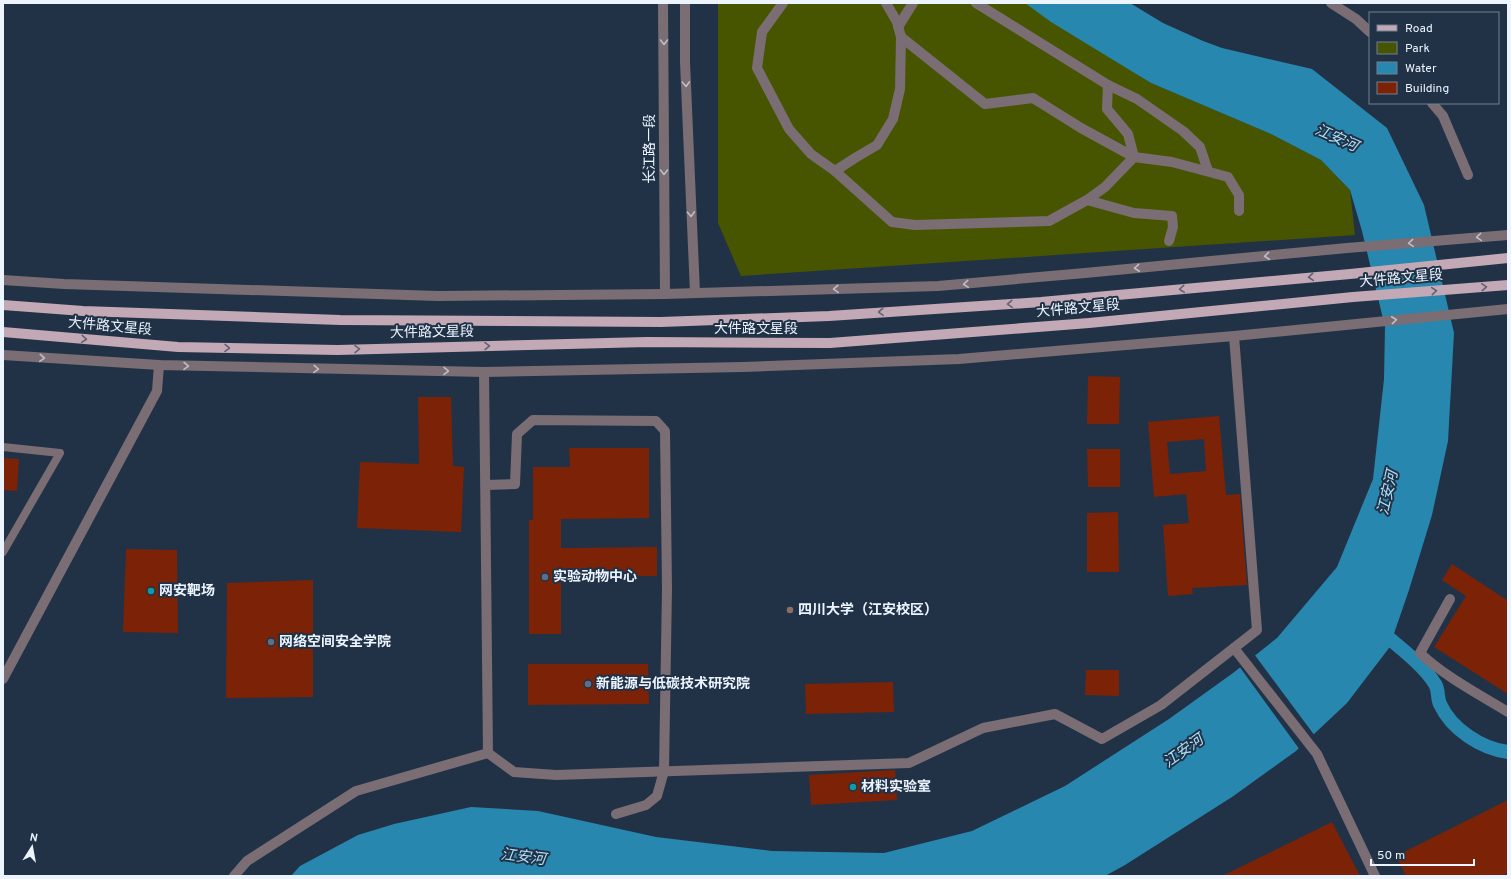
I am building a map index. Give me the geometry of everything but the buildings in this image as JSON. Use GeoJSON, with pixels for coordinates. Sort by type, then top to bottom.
{"type":"FeatureCollection","features":[{"type":"Feature","properties":{"kind":"main road","name":"大件路文星段"},"geometry":{"type":"LineString","coordinates":[[3,305],[83,311],[340,320],[661,322],[829,316],[1025,303],[1350,274],[1508,258]]}},
{"type":"Feature","properties":{"kind":"main road","name":"大件路文星段"},"geometry":{"type":"LineString","coordinates":[[3,332],[165,346],[338,350],[647,342],[830,343],[1081,323],[1353,297],[1508,285]]}},
{"type":"Feature","properties":{"kind":"street","name":"长江路一段"},"geometry":{"type":"LineString","coordinates":[[663,3],[665,294]]}},
{"type":"Feature","properties":{"kind":"street"},"geometry":{"type":"LineString","coordinates":[[685,3],[685,62],[695,293]]}},
{"type":"Feature","properties":{"kind":"street"},"geometry":{"type":"LineString","coordinates":[[783,3],[762,32],[757,68],[789,129],[811,154],[835,171],[892,222],[915,225],[1049,221],[1087,200],[1105,187],[1134,157]]}},
{"type":"Feature","properties":{"kind":"street"},"geometry":{"type":"LineString","coordinates":[[835,171],[878,145],[893,119],[900,89],[900,32],[897,22],[886,3]]}},
{"type":"Feature","properties":{"kind":"street"},"geometry":{"type":"LineString","coordinates":[[900,32],[913,3]]}},
{"type":"Feature","properties":{"kind":"street"},"geometry":{"type":"LineString","coordinates":[[976,3],[1108,85],[1137,99],[1183,131],[1200,147],[1208,171]]}},
{"type":"Feature","properties":{"kind":"street"},"geometry":{"type":"LineString","coordinates":[[1331,3],[1356,19],[1369,31]]}},
{"type":"Feature","properties":{"kind":"street"},"geometry":{"type":"LineString","coordinates":[[900,32],[985,104],[1033,98],[1081,128],[1134,157],[1172,162],[1228,177],[1239,195],[1239,212]]}},
{"type":"Feature","properties":{"kind":"street"},"geometry":{"type":"LineString","coordinates":[[1108,85],[1107,109],[1128,134],[1134,157]]}},
{"type":"Feature","properties":{"kind":"street"},"geometry":{"type":"LineString","coordinates":[[1433,104],[1443,116],[1468,176]]}},
{"type":"Feature","properties":{"kind":"street"},"geometry":{"type":"LineString","coordinates":[[1087,200],[1134,213],[1172,216],[1173,226],[1169,241]]}},
{"type":"Feature","properties":{"kind":"street"},"geometry":{"type":"LineString","coordinates":[[3,280],[72,285],[438,296],[665,294],[938,286],[1093,273],[1347,248],[1508,235]]}},
{"type":"Feature","properties":{"kind":"street"},"geometry":{"type":"LineString","coordinates":[[3,355],[159,365],[484,372],[743,367],[959,359],[1234,336],[1508,309]]}},
{"type":"Feature","properties":{"kind":"street"},"geometry":{"type":"LineString","coordinates":[[488,753],[514,772],[556,775],[909,763],[983,728],[1055,714],[1102,739],[1161,705],[1257,630],[1234,336]]}},
{"type":"Feature","properties":{"kind":"street"},"geometry":{"type":"LineString","coordinates":[[3,679],[157,390],[159,365]]}},
{"type":"Feature","properties":{"kind":"street"},"geometry":{"type":"LineString","coordinates":[[484,372],[488,753]]}},
{"type":"Feature","properties":{"kind":"street"},"geometry":{"type":"LineString","coordinates":[[486,485],[514,484],[517,434],[533,420],[656,421],[665,431],[667,588],[664,771],[657,796],[646,805],[616,814]]}},
{"type":"Feature","properties":{"kind":"street"},"geometry":{"type":"LineString","coordinates":[[1450,598],[1420,653],[1427,660],[1468,688],[1508,712]]}},
{"type":"Feature","properties":{"kind":"street"},"geometry":{"type":"LineString","coordinates":[[1234,648],[1316,754],[1375,876]]}},
{"type":"Feature","properties":{"kind":"street"},"geometry":{"type":"LineString","coordinates":[[234,876],[247,861],[356,791],[488,753]]}},
{"type":"Feature","properties":{"kind":"lane"},"geometry":{"type":"LineString","coordinates":[[3,447],[60,453],[3,552]]}},
{"type":"Feature","properties":{"kind":"green space"},"geometry":{"type":"Polygon","coordinates":[[[718,3],[1028,3],[1151,83],[1271,134],[1321,160],[1350,190],[1355,235],[741,276],[718,223],[718,3]]]}},
{"type":"Feature","properties":{"kind":"water","name":"江安河"},"geometry":{"type":"Polygon","coordinates":[[[1025,3],[1130,3],[1163,23],[1222,48],[1312,69],[1387,128],[1424,205],[1454,333],[1448,441],[1432,515],[1389,648],[1347,703],[1296,751],[1232,797],[1125,865],[1105,876],[291,876],[300,866],[358,835],[394,824],[471,807],[538,811],[656,837],[772,851],[884,853],[972,831],[1065,786],[1169,719],[1233,673],[1277,638],[1337,567],[1373,479],[1384,379],[1385,327],[1362,231],[1350,190],[1321,160],[1271,134],[1151,83],[1051,22],[1025,3]]]}},
{"type":"Feature","properties":{"kind":"pier"},"geometry":{"type":"Polygon","coordinates":[[[1254,654],[1315,736],[1300,750],[1239,666],[1254,654]]]}},
{"type":"Feature","properties":{"kind":"waterway"},"geometry":{"type":"LineString","coordinates":[[1377,628],[1408,654],[1430,677],[1436,686],[1439,702],[1445,713],[1459,729],[1468,736],[1488,747],[1508,752]]}},
{"type":"Feature","properties":{"kind":"place","name":"实验动物中心"},"geometry":{"type":"Point","coordinates":[545,577]}},
{"type":"Feature","properties":{"kind":"place","name":"网安靶场"},"geometry":{"type":"Point","coordinates":[151,591]}},
{"type":"Feature","properties":{"kind":"place","name":"四川大学（江安校区）"},"geometry":{"type":"Point","coordinates":[790,610]}},
{"type":"Feature","properties":{"kind":"place","name":"网络空间安全学院"},"geometry":{"type":"Point","coordinates":[271,642]}},
{"type":"Feature","properties":{"kind":"place","name":"新能源与低碳技术研究院"},"geometry":{"type":"Point","coordinates":[588,684]}},
{"type":"Feature","properties":{"kind":"place","name":"材料实验室"},"geometry":{"type":"Point","coordinates":[853,787]}}]}
